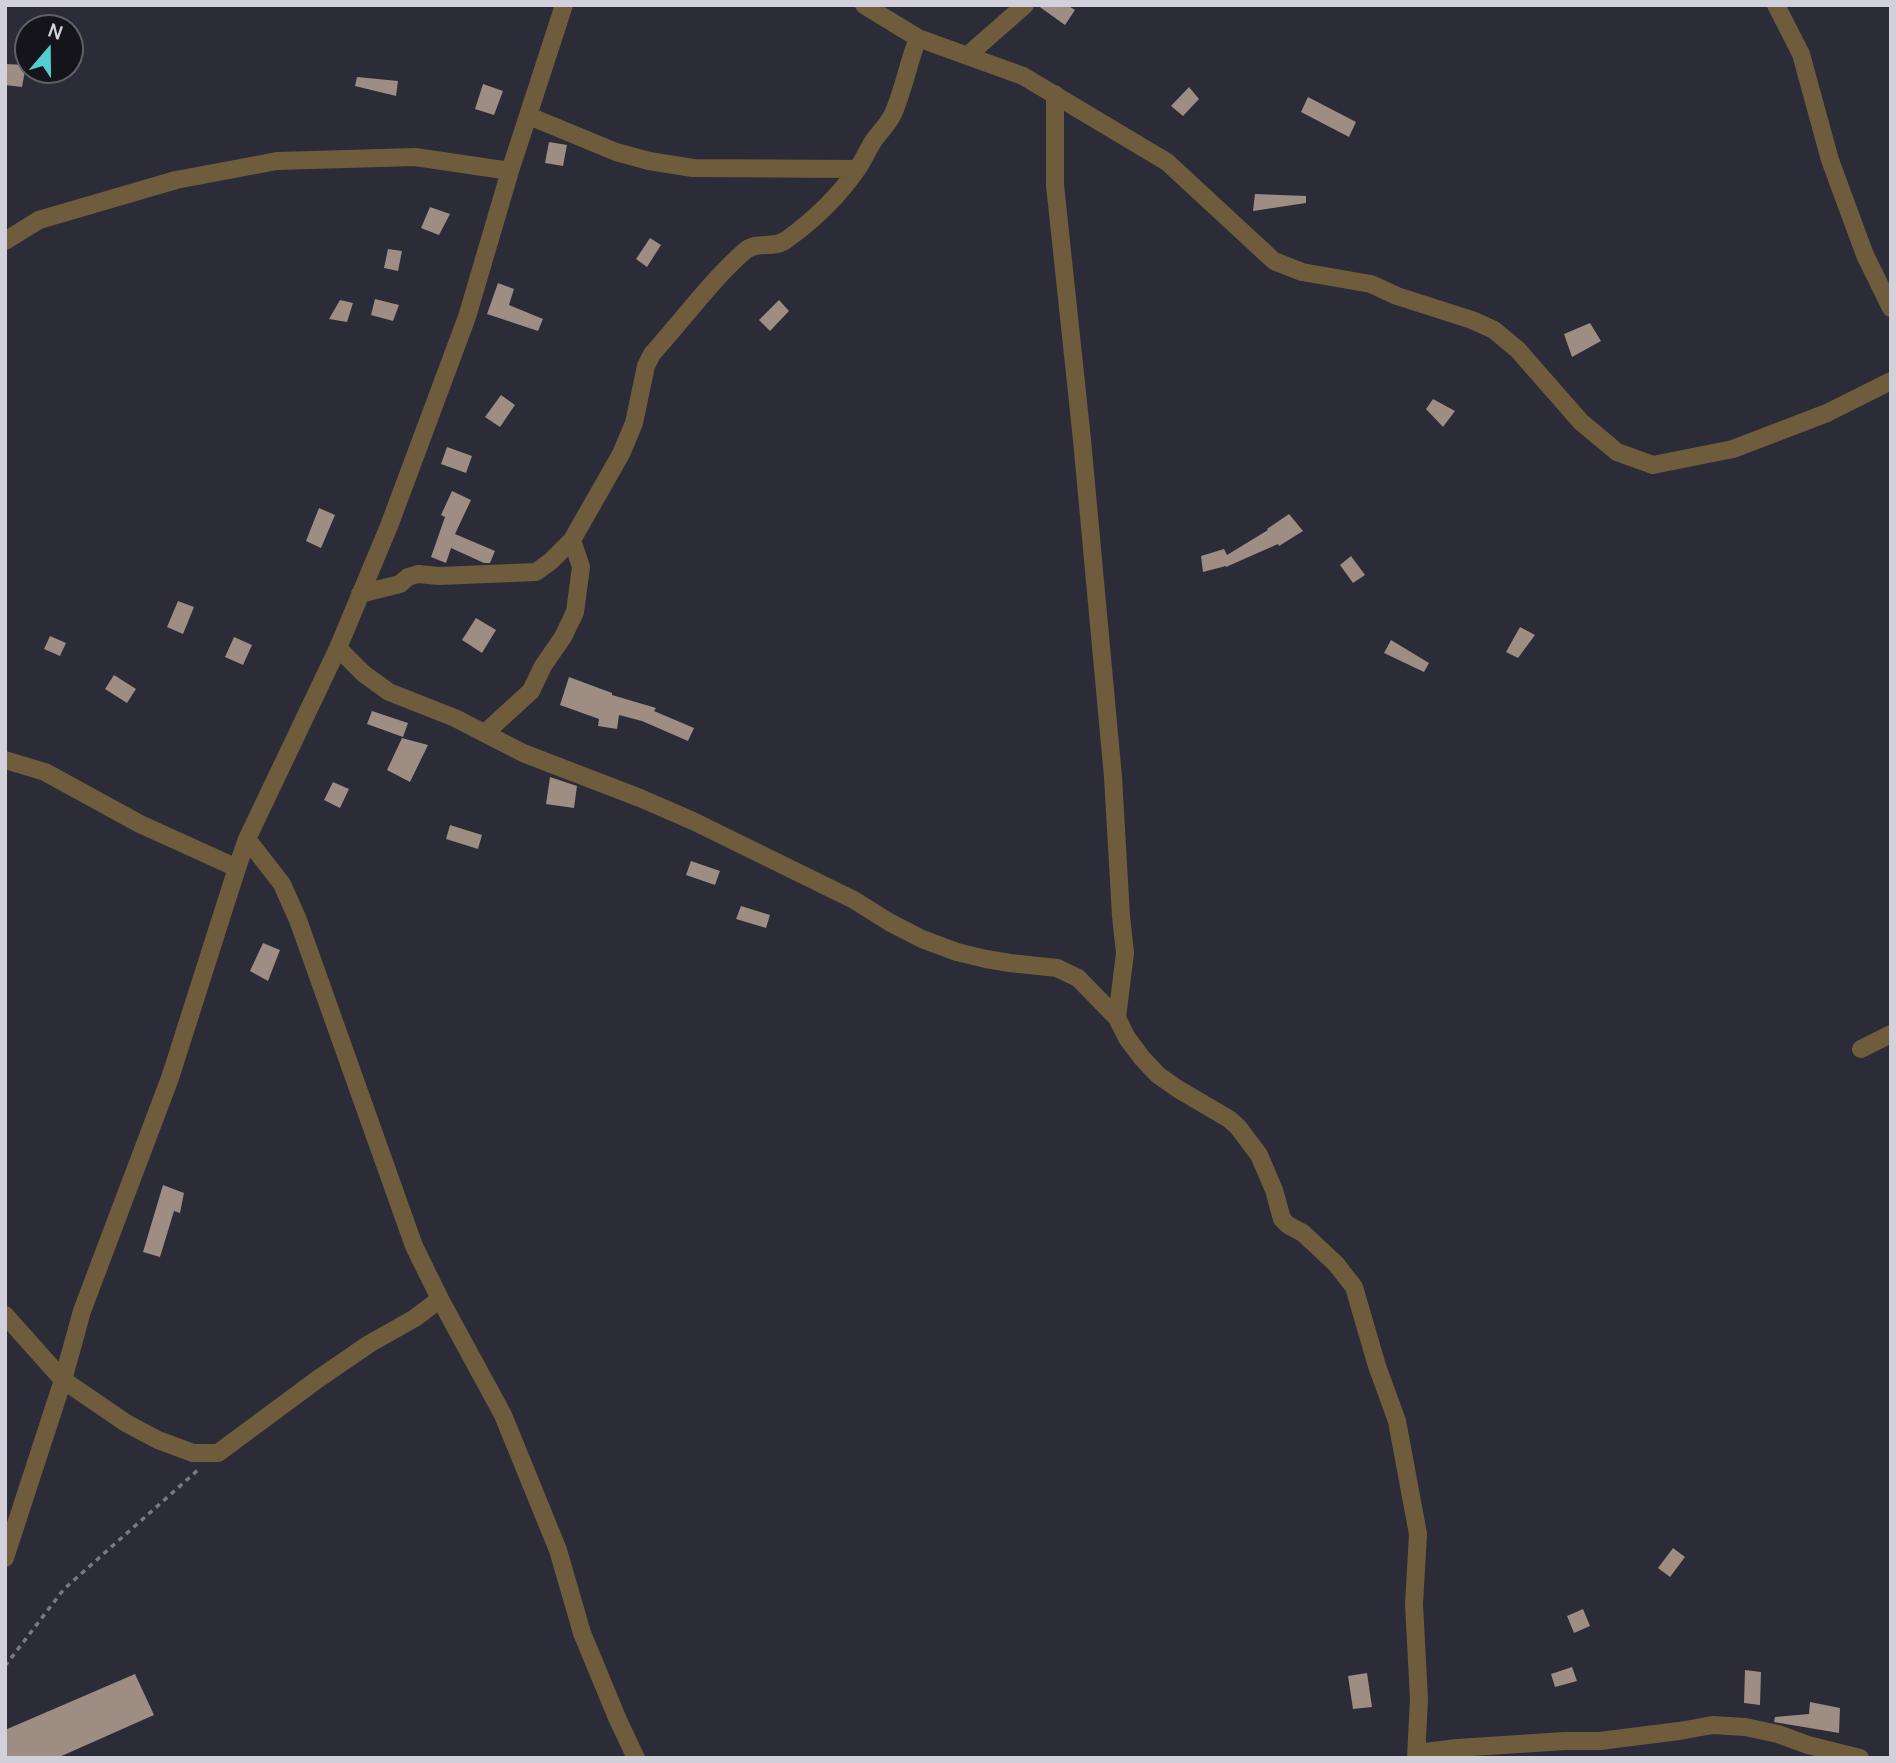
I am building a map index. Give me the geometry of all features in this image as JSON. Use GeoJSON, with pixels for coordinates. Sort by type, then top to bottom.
{"type":"FeatureCollection","features":[{"type":"Feature","properties":{"kind":"street"},"geometry":{"type":"LineString","coordinates":[[5,1558],[82,1311],[170,1078],[247,839],[338,648],[389,526],[467,317],[510,171],[564,5]]}},
{"type":"Feature","properties":{"kind":"street"},"geometry":{"type":"LineString","coordinates":[[864,5],[918,38],[1023,76],[1167,162],[1274,261],[1302,272],[1371,284],[1493,330],[1518,350],[1581,422],[1617,452],[1653,465],[1732,449],[1827,413],[1891,382]]}},
{"type":"Feature","properties":{"kind":"street"},"geometry":{"type":"LineString","coordinates":[[968,55],[1025,5]]}},
{"type":"Feature","properties":{"kind":"street"},"geometry":{"type":"LineString","coordinates":[[1776,5],[1801,54],[1835,172],[1865,255],[1891,308]]}},
{"type":"Feature","properties":{"kind":"street"},"geometry":{"type":"LineString","coordinates":[[360,594],[400,584],[408,577],[418,574],[439,576],[536,572],[551,561],[572,540],[621,454],[634,423],[646,366],[652,354],[749,248],[783,243],[836,196],[857,169],[874,139],[888,124],[903,89],[918,38]]}},
{"type":"Feature","properties":{"kind":"street"},"geometry":{"type":"LineString","coordinates":[[1055,94],[1056,198],[1082,439],[1113,777],[1125,953],[1117,1018]]}},
{"type":"Feature","properties":{"kind":"street"},"geometry":{"type":"LineString","coordinates":[[529,116],[616,152],[649,161],[694,168],[857,169]]}},
{"type":"Feature","properties":{"kind":"street"},"geometry":{"type":"LineString","coordinates":[[5,241],[39,220],[151,187],[277,161],[415,157],[510,171]]}},
{"type":"Feature","properties":{"kind":"street"},"geometry":{"type":"LineString","coordinates":[[485,733],[531,691],[575,612],[581,567],[572,540]]}},
{"type":"Feature","properties":{"kind":"street"},"geometry":{"type":"LineString","coordinates":[[338,648],[364,674],[390,692],[455,718],[523,753],[693,821],[842,894],[922,939],[957,952],[1010,963],[1057,968],[1078,978],[1117,1018],[1127,1038],[1158,1075],[1178,1090],[1229,1119],[1242,1132],[1259,1155],[1282,1219],[1303,1233],[1336,1264],[1354,1287],[1377,1366],[1397,1421],[1418,1534],[1415,1604],[1419,1699],[1417,1755],[1457,1748],[1600,1741],[1713,1725],[1745,1727],[1860,1758]]}},
{"type":"Feature","properties":{"kind":"street"},"geometry":{"type":"LineString","coordinates":[[5,761],[45,772],[140,824],[237,868]]}},
{"type":"Feature","properties":{"kind":"street"},"geometry":{"type":"LineString","coordinates":[[247,839],[282,884],[298,920],[414,1246],[503,1415],[558,1550],[582,1633],[636,1758]]}},
{"type":"Feature","properties":{"kind":"street"},"geometry":{"type":"LineString","coordinates":[[1861,1049],[1891,1034]]}},
{"type":"Feature","properties":{"kind":"street"},"geometry":{"type":"LineString","coordinates":[[5,1314],[62,1380],[125,1423],[158,1440],[193,1452],[218,1453],[318,1379],[369,1344],[415,1318],[440,1299]]}},
{"type":"Feature","properties":{"kind":"path"},"geometry":{"type":"LineString","coordinates":[[5,1666],[64,1589],[218,1453]]}},
{"type":"Feature","properties":{"kind":"building"},"geometry":{"type":"Polygon","coordinates":[[[1037,5],[1067,5],[1075,10],[1065,25],[1037,5]]]}},
{"type":"Feature","properties":{"kind":"building"},"geometry":{"type":"Polygon","coordinates":[[[5,64],[14,64],[14,84],[23,84],[22,87],[5,85],[5,64]]]}},
{"type":"Feature","properties":{"kind":"building"},"geometry":{"type":"Polygon","coordinates":[[[357,77],[398,81],[396,96],[355,86],[357,77]]]}},
{"type":"Feature","properties":{"kind":"building"},"geometry":{"type":"Polygon","coordinates":[[[483,84],[503,91],[494,115],[475,109],[483,84]]]}},
{"type":"Feature","properties":{"kind":"building"},"geometry":{"type":"Polygon","coordinates":[[[1189,87],[1199,99],[1183,116],[1171,106],[1189,87]]]}},
{"type":"Feature","properties":{"kind":"building"},"geometry":{"type":"Polygon","coordinates":[[[1308,97],[1356,122],[1349,137],[1301,112],[1308,97]]]}},
{"type":"Feature","properties":{"kind":"building"},"geometry":{"type":"Polygon","coordinates":[[[549,142],[567,145],[563,166],[545,163],[549,142]]]}},
{"type":"Feature","properties":{"kind":"building"},"geometry":{"type":"Polygon","coordinates":[[[1255,194],[1306,196],[1306,203],[1253,211],[1255,194]]]}},
{"type":"Feature","properties":{"kind":"building"},"geometry":{"type":"Polygon","coordinates":[[[430,207],[450,214],[439,235],[421,228],[430,207]]]}},
{"type":"Feature","properties":{"kind":"building"},"geometry":{"type":"Polygon","coordinates":[[[650,238],[661,245],[647,267],[636,259],[650,238]]]}},
{"type":"Feature","properties":{"kind":"building"},"geometry":{"type":"Polygon","coordinates":[[[388,249],[402,251],[398,271],[384,268],[388,249]]]}},
{"type":"Feature","properties":{"kind":"building"},"geometry":{"type":"Polygon","coordinates":[[[498,283],[514,289],[509,305],[543,319],[538,331],[487,314],[498,283]]]}},
{"type":"Feature","properties":{"kind":"building"},"geometry":{"type":"Polygon","coordinates":[[[375,299],[399,305],[393,321],[371,315],[375,299]]]}},
{"type":"Feature","properties":{"kind":"building"},"geometry":{"type":"Polygon","coordinates":[[[340,300],[353,303],[347,322],[329,319],[340,300]]]}},
{"type":"Feature","properties":{"kind":"building"},"geometry":{"type":"Polygon","coordinates":[[[779,300],[789,311],[770,331],[759,320],[779,300]]]}},
{"type":"Feature","properties":{"kind":"building"},"geometry":{"type":"Polygon","coordinates":[[[1590,323],[1601,341],[1572,357],[1564,334],[1590,323]]]}},
{"type":"Feature","properties":{"kind":"building"},"geometry":{"type":"Polygon","coordinates":[[[501,395],[515,405],[500,427],[485,417],[501,395]]]}},
{"type":"Feature","properties":{"kind":"building"},"geometry":{"type":"Polygon","coordinates":[[[1433,399],[1455,411],[1443,427],[1426,409],[1433,399]]]}},
{"type":"Feature","properties":{"kind":"building"},"geometry":{"type":"Polygon","coordinates":[[[447,447],[472,456],[466,473],[441,464],[447,447]]]}},
{"type":"Feature","properties":{"kind":"building"},"geometry":{"type":"Polygon","coordinates":[[[452,491],[471,500],[455,534],[495,551],[490,563],[484,563],[451,548],[446,563],[431,557],[445,517],[441,515],[452,491]]]}},
{"type":"Feature","properties":{"kind":"building"},"geometry":{"type":"Polygon","coordinates":[[[319,508],[335,515],[321,548],[306,541],[319,508]]]}},
{"type":"Feature","properties":{"kind":"building"},"geometry":{"type":"Polygon","coordinates":[[[1289,514],[1303,531],[1279,546],[1278,544],[1226,567],[1203,572],[1201,556],[1224,549],[1227,555],[1289,514]]]}},
{"type":"Feature","properties":{"kind":"building"},"geometry":{"type":"Polygon","coordinates":[[[1351,556],[1365,575],[1353,583],[1340,565],[1351,556]]]}},
{"type":"Feature","properties":{"kind":"building"},"geometry":{"type":"Polygon","coordinates":[[[178,601],[194,607],[183,634],[167,627],[178,601]]]}},
{"type":"Feature","properties":{"kind":"building"},"geometry":{"type":"Polygon","coordinates":[[[476,618],[496,630],[482,653],[462,640],[476,618]]]}},
{"type":"Feature","properties":{"kind":"building"},"geometry":{"type":"Polygon","coordinates":[[[1520,627],[1535,635],[1518,658],[1506,652],[1520,627]]]}},
{"type":"Feature","properties":{"kind":"building"},"geometry":{"type":"Polygon","coordinates":[[[50,636],[66,643],[60,656],[44,649],[50,636]]]}},
{"type":"Feature","properties":{"kind":"building"},"geometry":{"type":"Polygon","coordinates":[[[234,637],[252,645],[243,665],[225,657],[234,637]]]}},
{"type":"Feature","properties":{"kind":"building"},"geometry":{"type":"Polygon","coordinates":[[[1391,640],[1429,663],[1424,672],[1384,653],[1391,640]]]}},
{"type":"Feature","properties":{"kind":"building"},"geometry":{"type":"Polygon","coordinates":[[[114,675],[136,689],[127,703],[105,689],[114,675]]]}},
{"type":"Feature","properties":{"kind":"building"},"geometry":{"type":"Polygon","coordinates":[[[569,677],[612,695],[656,708],[654,711],[694,728],[688,741],[642,721],[619,715],[617,729],[598,726],[599,719],[560,705],[569,677]]]}},
{"type":"Feature","properties":{"kind":"building"},"geometry":{"type":"Polygon","coordinates":[[[372,711],[408,723],[403,737],[367,724],[372,711]]]}},
{"type":"Feature","properties":{"kind":"building"},"geometry":{"type":"Polygon","coordinates":[[[402,738],[428,745],[410,782],[387,770],[402,738]]]}},
{"type":"Feature","properties":{"kind":"building"},"geometry":{"type":"Polygon","coordinates":[[[550,777],[577,786],[574,808],[546,804],[550,777]]]}},
{"type":"Feature","properties":{"kind":"building"},"geometry":{"type":"Polygon","coordinates":[[[333,782],[349,789],[340,808],[324,800],[333,782]]]}},
{"type":"Feature","properties":{"kind":"building"},"geometry":{"type":"Polygon","coordinates":[[[450,825],[482,835],[478,849],[446,839],[450,825]]]}},
{"type":"Feature","properties":{"kind":"building"},"geometry":{"type":"Polygon","coordinates":[[[691,861],[720,871],[715,885],[686,875],[691,861]]]}},
{"type":"Feature","properties":{"kind":"building"},"geometry":{"type":"Polygon","coordinates":[[[741,906],[770,915],[766,928],[736,919],[741,906]]]}},
{"type":"Feature","properties":{"kind":"building"},"geometry":{"type":"Polygon","coordinates":[[[263,943],[280,950],[268,981],[250,971],[263,943]]]}},
{"type":"Feature","properties":{"kind":"building"},"geometry":{"type":"Polygon","coordinates":[[[163,1185],[184,1193],[180,1213],[174,1211],[160,1257],[143,1252],[163,1185]]]}},
{"type":"Feature","properties":{"kind":"building"},"geometry":{"type":"Polygon","coordinates":[[[1673,1548],[1685,1557],[1670,1577],[1658,1568],[1673,1548]]]}},
{"type":"Feature","properties":{"kind":"building"},"geometry":{"type":"Polygon","coordinates":[[[1583,1609],[1590,1626],[1574,1633],[1567,1616],[1583,1609]]]}},
{"type":"Feature","properties":{"kind":"building"},"geometry":{"type":"Polygon","coordinates":[[[1572,1667],[1577,1681],[1555,1687],[1551,1674],[1572,1667]]]}},
{"type":"Feature","properties":{"kind":"building"},"geometry":{"type":"Polygon","coordinates":[[[1745,1670],[1761,1672],[1760,1705],[1744,1703],[1745,1670]]]}},
{"type":"Feature","properties":{"kind":"building"},"geometry":{"type":"Polygon","coordinates":[[[1367,1673],[1372,1707],[1353,1709],[1348,1676],[1367,1673]]]}},
{"type":"Feature","properties":{"kind":"building"},"geometry":{"type":"Polygon","coordinates":[[[135,1674],[154,1715],[57,1758],[5,1758],[5,1730],[135,1674]]]}},
{"type":"Feature","properties":{"kind":"building"},"geometry":{"type":"Polygon","coordinates":[[[1810,1702],[1840,1708],[1839,1733],[1774,1722],[1775,1717],[1809,1714],[1810,1702]]]}}]}
